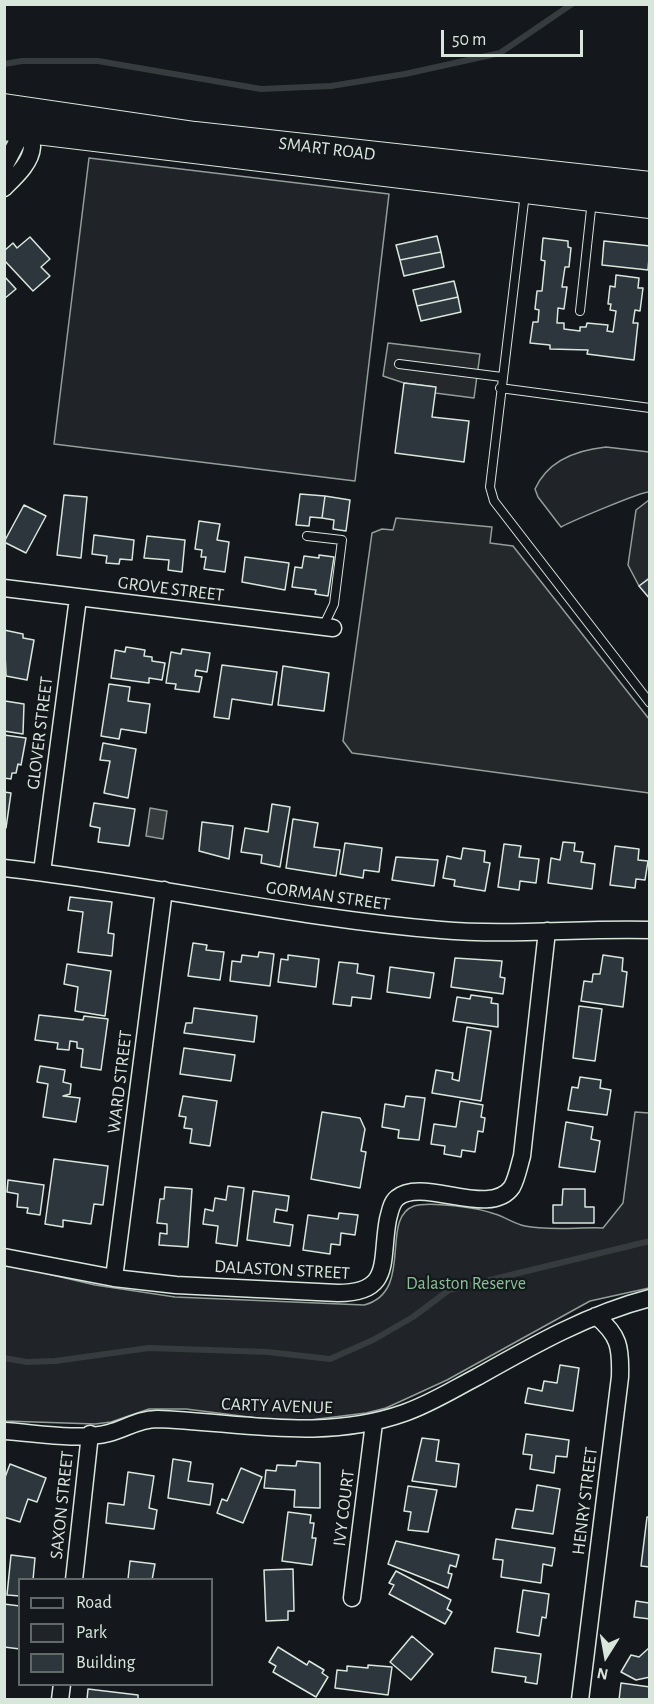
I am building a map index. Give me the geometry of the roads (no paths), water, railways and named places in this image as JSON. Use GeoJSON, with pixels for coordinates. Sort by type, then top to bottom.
{"type":"FeatureCollection","features":[{"type":"Feature","properties":{"kind":"main road","name":"SMART ROAD"},"geometry":{"type":"LineString","coordinates":[[4,106],[21,123],[195,134],[529,183],[592,200],[650,206]]}},
{"type":"Feature","properties":{"kind":"main road","name":"SMART ROAD"},"geometry":{"type":"LineString","coordinates":[[529,183],[650,184]]}},
{"type":"Feature","properties":{"kind":"street"},"geometry":{"type":"LineString","coordinates":[[4,167],[17,142],[21,123]]}},
{"type":"Feature","properties":{"kind":"street"},"geometry":{"type":"LineString","coordinates":[[4,188],[18,175],[29,158],[32,146],[21,123]]}},
{"type":"Feature","properties":{"kind":"street","name":"GROVE STREET"},"geometry":{"type":"LineString","coordinates":[[4,588],[328,627]]}},
{"type":"Feature","properties":{"kind":"street","name":"GLOVER STREET"},"geometry":{"type":"LineString","coordinates":[[42,872],[78,598]]}},
{"type":"Feature","properties":{"kind":"street","name":"GORMAN STREET"},"geometry":{"type":"LineString","coordinates":[[4,868],[314,914],[442,930],[650,930]]}},
{"type":"Feature","properties":{"kind":"street","name":"WARD STREET"},"geometry":{"type":"LineString","coordinates":[[114,1278],[164,890]]}},
{"type":"Feature","properties":{"kind":"street","name":"DALASTON STREET"},"geometry":{"type":"LineString","coordinates":[[4,1257],[114,1278],[176,1284],[360,1293],[369,1289],[381,1273],[390,1209],[396,1198],[414,1192],[473,1198],[499,1197],[511,1188],[522,1156],[547,931]]}},
{"type":"Feature","properties":{"kind":"street","name":"CARTY AVENUE"},"geometry":{"type":"LineString","coordinates":[[4,1431],[108,1433],[154,1419],[290,1430],[333,1429],[374,1423],[432,1402],[550,1337],[620,1305],[650,1298]]}},
{"type":"Feature","properties":{"kind":"street","name":"HENRY STREET"},"geometry":{"type":"LineString","coordinates":[[580,1700],[620,1377],[618,1341],[611,1328],[596,1316]]}},
{"type":"Feature","properties":{"kind":"street","name":"IVY COURT"},"geometry":{"type":"LineString","coordinates":[[352,1598],[374,1423]]}},
{"type":"Feature","properties":{"kind":"street","name":"SAXON STREET"},"geometry":{"type":"LineString","coordinates":[[74,1578],[90,1434]]}},
{"type":"Feature","properties":{"kind":"lane"},"geometry":{"type":"LineString","coordinates":[[529,183],[500,388],[490,487],[494,501],[650,703]]}},
{"type":"Feature","properties":{"kind":"lane"},"geometry":{"type":"LineString","coordinates":[[580,311],[592,200]]}},
{"type":"Feature","properties":{"kind":"lane"},"geometry":{"type":"LineString","coordinates":[[399,364],[502,377]]}},
{"type":"Feature","properties":{"kind":"lane"},"geometry":{"type":"LineString","coordinates":[[500,388],[650,408]]}},
{"type":"Feature","properties":{"kind":"lane"},"geometry":{"type":"LineString","coordinates":[[307,536],[342,540],[334,604],[328,627]]}},
{"type":"Feature","properties":{"kind":"waterway"},"geometry":{"type":"LineString","coordinates":[[4,64],[22,61],[98,61],[261,89],[331,86],[405,74],[500,53],[572,4]]}},
{"type":"Feature","properties":{"kind":"waterway"},"geometry":{"type":"LineString","coordinates":[[4,1358],[27,1362],[55,1361],[149,1348],[268,1352],[330,1359],[373,1340],[413,1317],[449,1290],[650,1241]]}},
{"type":"Feature","properties":{"kind":"park label","name":"Dalaston Reserve"},"geometry":{"type":"Point","coordinates":[466,1284]}}]}
